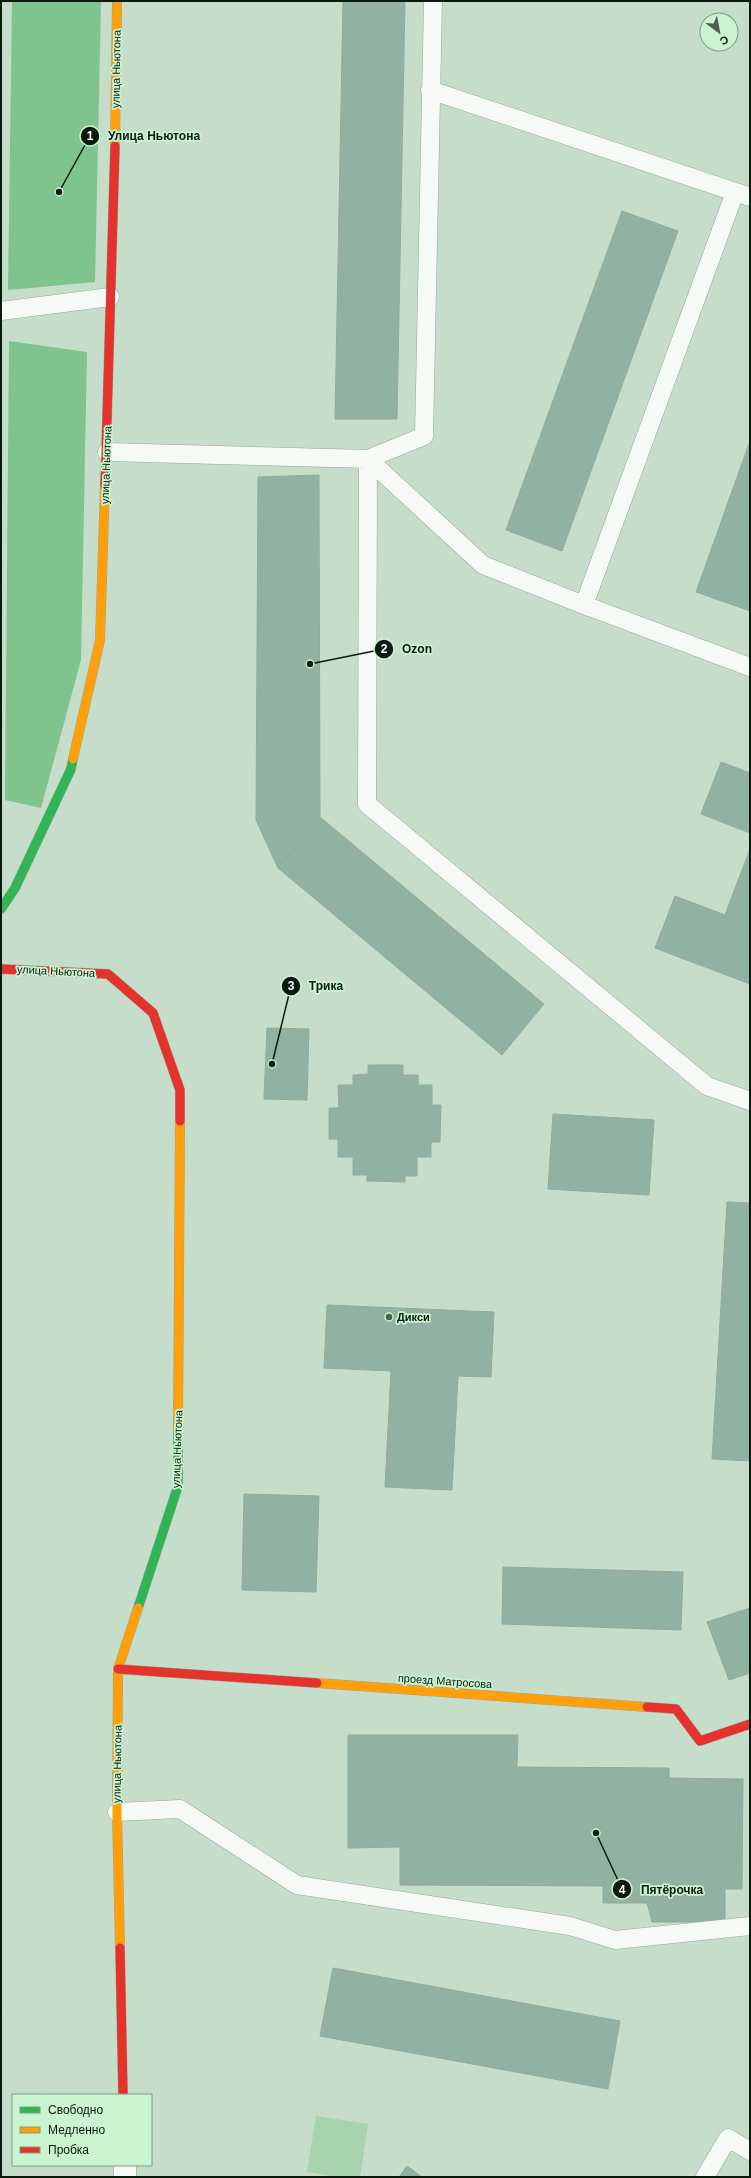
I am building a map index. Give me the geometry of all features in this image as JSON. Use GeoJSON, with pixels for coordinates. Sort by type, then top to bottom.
{"type":"FeatureCollection","features":[{"type":"Feature","properties":{"kind":"street","name":"улица Ньютона"},"geometry":{"type":"LineString","coordinates":[[1,909],[15,888],[71,769],[100,640],[107,452],[117,1]]}},
{"type":"Feature","properties":{"kind":"street","name":"улица Ньютона"},"geometry":{"type":"LineString","coordinates":[[1,969],[108,974],[152,1014],[180,1090],[178,1486],[118,1669],[117,1812],[123,2094]]}},
{"type":"Feature","properties":{"kind":"street","name":"проезд Матросова"},"geometry":{"type":"LineString","coordinates":[[118,1669],[676,1709],[700,1741],[750,1724]]}},
{"type":"Feature","properties":{"kind":"street"},"geometry":{"type":"LineString","coordinates":[[125,2166],[125,2177]]}},
{"type":"Feature","properties":{"kind":"lane"},"geometry":{"type":"LineString","coordinates":[[107,452],[368,459],[424,436],[433,1]]}},
{"type":"Feature","properties":{"kind":"lane"},"geometry":{"type":"LineString","coordinates":[[430,90],[742,195],[584,605]]}},
{"type":"Feature","properties":{"kind":"lane"},"geometry":{"type":"LineString","coordinates":[[1,311],[110,297]]}},
{"type":"Feature","properties":{"kind":"lane"},"geometry":{"type":"LineString","coordinates":[[368,459],[483,565],[584,605],[750,667]]}},
{"type":"Feature","properties":{"kind":"lane"},"geometry":{"type":"LineString","coordinates":[[368,459],[367,804],[707,1086],[750,1101]]}},
{"type":"Feature","properties":{"kind":"lane"},"geometry":{"type":"LineString","coordinates":[[117,1812],[180,1809],[297,1885],[570,1926],[615,1940],[750,1926]]}},
{"type":"Feature","properties":{"kind":"lane"},"geometry":{"type":"LineString","coordinates":[[705,2177],[728,2138],[750,2151]]}},
{"type":"Feature","properties":{"kind":"path"},"geometry":{"type":"LineString","coordinates":[[1,1994],[45,2094]]}},
{"type":"Feature","properties":{"kind":"path"},"geometry":{"type":"LineString","coordinates":[[76,2166],[81,2177]]}},
{"type":"Feature","properties":{"kind":"green space"},"geometry":{"type":"Polygon","coordinates":[[[12,1],[101,1],[95,282],[8,290],[12,1]]]}},
{"type":"Feature","properties":{"kind":"green space"},"geometry":{"type":"Polygon","coordinates":[[[9,341],[87,352],[81,660],[41,808],[5,800],[9,341]]]}},
{"type":"Feature","properties":{"kind":"green space"},"geometry":{"type":"Polygon","coordinates":[[[316,2116],[368,2124],[360,2177],[338,2177],[307,2172],[316,2116]]]}},
{"type":"Feature","properties":{"kind":"building"},"geometry":{"type":"Polygon","coordinates":[[[343,1],[405,1],[397,419],[335,419],[343,1]]]}},
{"type":"Feature","properties":{"kind":"building"},"geometry":{"type":"Polygon","coordinates":[[[622,211],[678,231],[562,551],[506,530],[622,211]]]}},
{"type":"Feature","properties":{"kind":"building"},"geometry":{"type":"Polygon","coordinates":[[[750,441],[750,611],[696,592],[750,441]]]}},
{"type":"Feature","properties":{"kind":"building"},"geometry":{"type":"Polygon","coordinates":[[[319,475],[320,817],[278,868],[256,820],[258,477],[319,475]]]}},
{"type":"Feature","properties":{"kind":"building"},"geometry":{"type":"Polygon","coordinates":[[[721,762],[750,773],[750,833],[701,814],[721,762]]]}},
{"type":"Feature","properties":{"kind":"building"},"geometry":{"type":"Polygon","coordinates":[[[320,817],[544,1004],[502,1055],[278,868],[320,817]]]}},
{"type":"Feature","properties":{"kind":"building"},"geometry":{"type":"Polygon","coordinates":[[[750,849],[750,984],[655,948],[675,896],[725,915],[750,849]]]}},
{"type":"Feature","properties":{"kind":"building"},"geometry":{"type":"Polygon","coordinates":[[[267,1028],[309,1029],[307,1100],[264,1099],[267,1028]]]}},
{"type":"Feature","properties":{"kind":"building"},"geometry":{"type":"Polygon","coordinates":[[[368,1065],[403,1065],[403,1075],[418,1075],[418,1085],[432,1085],[432,1105],[441,1105],[440,1142],[431,1142],[431,1157],[417,1157],[417,1176],[405,1176],[405,1182],[367,1181],[367,1175],[353,1175],[353,1157],[338,1157],[338,1139],[329,1139],[329,1108],[339,1108],[338,1085],[353,1085],[353,1075],[368,1074],[368,1065]]]}},
{"type":"Feature","properties":{"kind":"building"},"geometry":{"type":"Polygon","coordinates":[[[553,1114],[654,1120],[649,1195],[548,1189],[553,1114]]]}},
{"type":"Feature","properties":{"kind":"building"},"geometry":{"type":"Polygon","coordinates":[[[727,1202],[750,1203],[750,1461],[712,1459],[727,1202]]]}},
{"type":"Feature","properties":{"kind":"building"},"geometry":{"type":"Polygon","coordinates":[[[327,1305],[494,1312],[491,1377],[458,1376],[452,1490],[385,1487],[391,1371],[324,1368],[327,1305]]]}},
{"type":"Feature","properties":{"kind":"building"},"geometry":{"type":"Polygon","coordinates":[[[244,1494],[319,1496],[316,1592],[242,1590],[244,1494]]]}},
{"type":"Feature","properties":{"kind":"building"},"geometry":{"type":"Polygon","coordinates":[[[503,1567],[683,1572],[681,1630],[502,1624],[503,1567]]]}},
{"type":"Feature","properties":{"kind":"building"},"geometry":{"type":"Polygon","coordinates":[[[750,1608],[750,1673],[729,1680],[707,1622],[750,1608]]]}},
{"type":"Feature","properties":{"kind":"building"},"geometry":{"type":"Polygon","coordinates":[[[348,1735],[518,1735],[517,1767],[669,1768],[669,1778],[743,1779],[742,1889],[725,1889],[725,1922],[652,1922],[647,1903],[603,1903],[603,1886],[400,1885],[400,1847],[348,1848],[348,1735]]]}},
{"type":"Feature","properties":{"kind":"building"},"geometry":{"type":"Polygon","coordinates":[[[333,1968],[620,2021],[608,2089],[320,2036],[333,1968]]]}},
{"type":"Feature","properties":{"kind":"building"},"geometry":{"type":"Polygon","coordinates":[[[407,2166],[422,2177],[399,2177],[407,2166]]]}},
{"type":"Feature","properties":{"kind":"traffic: fast"},"geometry":{"type":"LineString","coordinates":[[1,909],[15,888],[71,769],[73,759]]}},
{"type":"Feature","properties":{"kind":"traffic: fast"},"geometry":{"type":"LineString","coordinates":[[138,1608],[178,1486],[178,1431]]}},
{"type":"Feature","properties":{"kind":"traffic: slow"},"geometry":{"type":"LineString","coordinates":[[115,146],[117,1]]}},
{"type":"Feature","properties":{"kind":"traffic: slow"},"geometry":{"type":"LineString","coordinates":[[73,759],[100,640],[105,486]]}},
{"type":"Feature","properties":{"kind":"traffic: slow"},"geometry":{"type":"LineString","coordinates":[[178,1431],[180,1121]]}},
{"type":"Feature","properties":{"kind":"traffic: slow"},"geometry":{"type":"LineString","coordinates":[[120,1948],[117,1812],[118,1669],[138,1608]]}},
{"type":"Feature","properties":{"kind":"traffic: slow"},"geometry":{"type":"LineString","coordinates":[[317,1683],[647,1707]]}},
{"type":"Feature","properties":{"kind":"traffic: jam"},"geometry":{"type":"LineString","coordinates":[[105,486],[115,146]]}},
{"type":"Feature","properties":{"kind":"traffic: jam"},"geometry":{"type":"LineString","coordinates":[[1,969],[108,974],[153,1013],[180,1090],[180,1121]]}},
{"type":"Feature","properties":{"kind":"traffic: jam"},"geometry":{"type":"LineString","coordinates":[[118,1669],[317,1683]]}},
{"type":"Feature","properties":{"kind":"traffic: jam"},"geometry":{"type":"LineString","coordinates":[[647,1707],[676,1709],[700,1741],[750,1724]]}},
{"type":"Feature","properties":{"kind":"traffic: jam"},"geometry":{"type":"LineString","coordinates":[[120,1948],[123,2094]]}},
{"type":"Feature","properties":{"kind":"place","name":"Улица Ньютона"},"geometry":{"type":"Point","coordinates":[59,192]}},
{"type":"Feature","properties":{"kind":"place","name":"Ozon"},"geometry":{"type":"Point","coordinates":[310,664]}},
{"type":"Feature","properties":{"kind":"place","name":"Трика"},"geometry":{"type":"Point","coordinates":[272,1064]}},
{"type":"Feature","properties":{"kind":"place","name":"Дикси"},"geometry":{"type":"Point","coordinates":[389,1317]}},
{"type":"Feature","properties":{"kind":"place","name":"Пятёрочка"},"geometry":{"type":"Point","coordinates":[596,1833]}}]}
